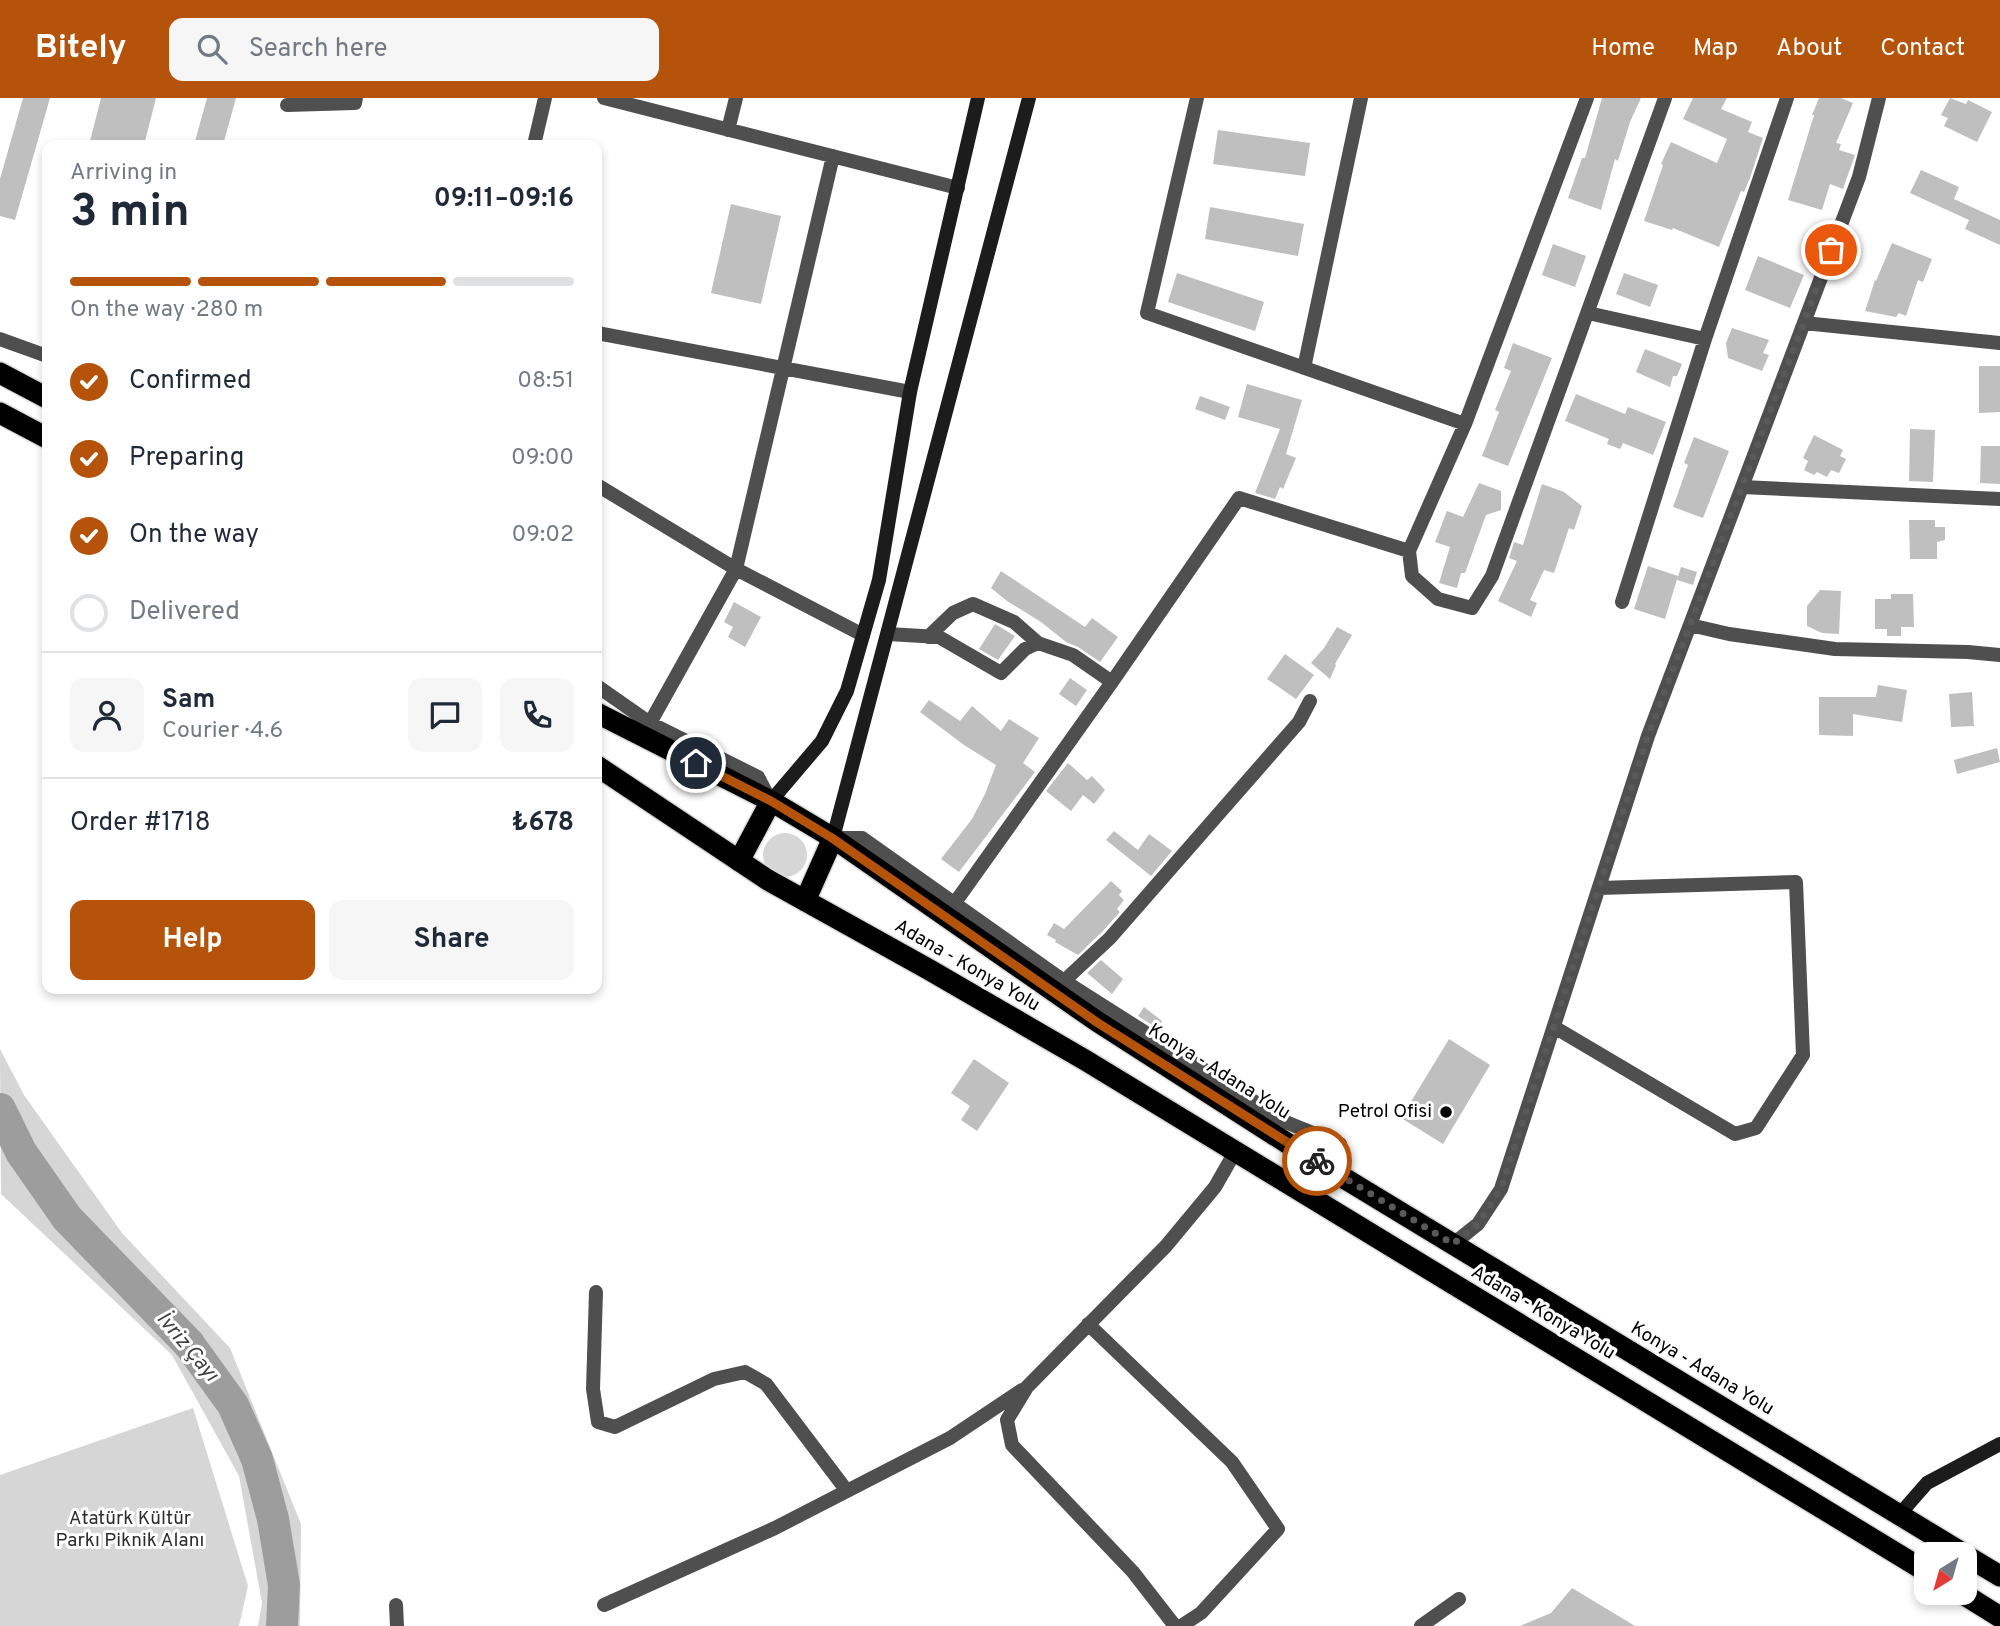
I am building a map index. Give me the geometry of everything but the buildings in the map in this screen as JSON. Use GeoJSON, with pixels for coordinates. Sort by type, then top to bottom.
{"type":"FeatureCollection","features":[{"type":"Feature","properties":{"kind":"highway"},"geometry":{"type":"LineString","coordinates":[[0,373],[42,395]]}},
{"type":"Feature","properties":{"kind":"highway"},"geometry":{"type":"LineString","coordinates":[[0,412],[42,435]]}},
{"type":"Feature","properties":{"kind":"highway","name":"Konya - Adana Yolu"},"geometry":{"type":"LineString","coordinates":[[602,716],[771,801],[832,838],[1098,1023],[1301,1152],[1945,1542]]}},
{"type":"Feature","properties":{"kind":"highway","name":"Adana - Konya Yolu"},"geometry":{"type":"LineString","coordinates":[[602,769],[768,880],[1073,1053],[1914,1564]]}},
{"type":"Feature","properties":{"kind":"highway"},"geometry":{"type":"LineString","coordinates":[[738,861],[771,801]]}},
{"type":"Feature","properties":{"kind":"highway"},"geometry":{"type":"LineString","coordinates":[[805,901],[832,838]]}},
{"type":"Feature","properties":{"kind":"highway","name":"Konya - Adana Yolu"},"geometry":{"type":"LineString","coordinates":[[1978,1562],[2000,1576]]}},
{"type":"Feature","properties":{"kind":"highway"},"geometry":{"type":"LineString","coordinates":[[1978,1603],[2000,1617]]}},
{"type":"Feature","properties":{"kind":"main road"},"geometry":{"type":"LineString","coordinates":[[771,801],[822,741],[847,691],[878,580],[910,391],[978,98]]}},
{"type":"Feature","properties":{"kind":"main road"},"geometry":{"type":"LineString","coordinates":[[832,838],[1029,98]]}},
{"type":"Feature","properties":{"kind":"main road"},"geometry":{"type":"LineString","coordinates":[[1899,1515],[1927,1483],[2000,1444]]}},
{"type":"Feature","properties":{"kind":"street"},"geometry":{"type":"LineString","coordinates":[[287,105],[355,103],[356,98]]}},
{"type":"Feature","properties":{"kind":"street"},"geometry":{"type":"LineString","coordinates":[[535,140],[545,98]]}},
{"type":"Feature","properties":{"kind":"street"},"geometry":{"type":"LineString","coordinates":[[604,98],[958,188]]}},
{"type":"Feature","properties":{"kind":"street"},"geometry":{"type":"LineString","coordinates":[[728,130],[736,98]]}},
{"type":"Feature","properties":{"kind":"street"},"geometry":{"type":"LineString","coordinates":[[1197,98],[1147,313],[1465,424]]}},
{"type":"Feature","properties":{"kind":"street"},"geometry":{"type":"LineString","coordinates":[[1304,368],[1360,98]]}},
{"type":"Feature","properties":{"kind":"street"},"geometry":{"type":"LineString","coordinates":[[1587,98],[1465,424],[1409,551],[1412,576],[1438,599],[1472,608],[1492,576],[1665,98]]}},
{"type":"Feature","properties":{"kind":"street"},"geometry":{"type":"LineString","coordinates":[[1622,602],[1705,339],[1787,98]]}},
{"type":"Feature","properties":{"kind":"street"},"geometry":{"type":"LineString","coordinates":[[1453,1244],[1478,1224],[1501,1189],[1648,736],[1859,177],[1879,98]]}},
{"type":"Feature","properties":{"kind":"street"},"geometry":{"type":"LineString","coordinates":[[650,723],[736,569],[832,156]]}},
{"type":"Feature","properties":{"kind":"street"},"geometry":{"type":"LineString","coordinates":[[1588,313],[1705,339]]}},
{"type":"Feature","properties":{"kind":"street"},"geometry":{"type":"LineString","coordinates":[[1804,323],[1999,341]]}},
{"type":"Feature","properties":{"kind":"street"},"geometry":{"type":"LineString","coordinates":[[602,334],[910,391]]}},
{"type":"Feature","properties":{"kind":"street"},"geometry":{"type":"LineString","coordinates":[[0,339],[42,354]]}},
{"type":"Feature","properties":{"kind":"street"},"geometry":{"type":"LineString","coordinates":[[1742,487],[2000,499]]}},
{"type":"Feature","properties":{"kind":"street"},"geometry":{"type":"LineString","coordinates":[[602,488],[736,569],[863,635]]}},
{"type":"Feature","properties":{"kind":"street"},"geometry":{"type":"LineString","coordinates":[[954,904],[1112,682],[1238,498],[1409,551]]}},
{"type":"Feature","properties":{"kind":"street"},"geometry":{"type":"LineString","coordinates":[[928,637],[953,613],[973,604],[1014,622],[1038,643],[1073,655],[1112,682]]}},
{"type":"Feature","properties":{"kind":"street"},"geometry":{"type":"LineString","coordinates":[[1690,625],[1729,634],[1835,649],[2000,655]]}},
{"type":"Feature","properties":{"kind":"street"},"geometry":{"type":"LineString","coordinates":[[888,634],[939,636],[1001,673],[1025,649],[1038,643]]}},
{"type":"Feature","properties":{"kind":"street"},"geometry":{"type":"LineString","coordinates":[[602,689],[650,723],[758,777],[771,801]]}},
{"type":"Feature","properties":{"kind":"street"},"geometry":{"type":"LineString","coordinates":[[1064,981],[1110,938],[1299,722],[1310,701]]}},
{"type":"Feature","properties":{"kind":"street"},"geometry":{"type":"LineString","coordinates":[[832,838],[862,838],[1064,981],[1288,1123],[1340,1144]]}},
{"type":"Feature","properties":{"kind":"street"},"geometry":{"type":"LineString","coordinates":[[1554,1027],[1735,1134],[1756,1128],[1803,1055],[1796,882],[1599,888]]}},
{"type":"Feature","properties":{"kind":"street"},"geometry":{"type":"LineString","coordinates":[[604,1605],[775,1528],[950,1438],[1027,1387],[1166,1246],[1215,1187],[1236,1152]]}},
{"type":"Feature","properties":{"kind":"street"},"geometry":{"type":"LineString","coordinates":[[596,1292],[593,1389],[598,1422],[615,1427],[713,1379],[745,1372],[766,1384],[847,1491]]}},
{"type":"Feature","properties":{"kind":"street"},"geometry":{"type":"LineString","coordinates":[[1088,1324],[1232,1462],[1278,1530],[1201,1612],[1181,1626]]}},
{"type":"Feature","properties":{"kind":"street"},"geometry":{"type":"LineString","coordinates":[[1027,1387],[1007,1420],[1012,1446],[1133,1572],[1175,1626]]}},
{"type":"Feature","properties":{"kind":"street"},"geometry":{"type":"LineString","coordinates":[[1421,1626],[1459,1599]]}},
{"type":"Feature","properties":{"kind":"street"},"geometry":{"type":"LineString","coordinates":[[397,1605],[397,1626]]}},
{"type":"Feature","properties":{"kind":"green space"},"geometry":{"type":"Polygon","coordinates":[[[785,833],[794,834],[801,839],[806,846],[806,864],[801,871],[794,876],[785,877],[776,876],[769,871],[764,864],[763,855],[764,846],[769,839],[776,834],[785,833]]]}},
{"type":"Feature","properties":{"kind":"green space"},"geometry":{"type":"Polygon","coordinates":[[[0,1049],[24,1095],[122,1233],[230,1348],[301,1524],[300,1626],[258,1626],[262,1603],[239,1476],[172,1355],[1,1194],[0,1049]]]}},
{"type":"Feature","properties":{"kind":"green space","name":"Atatürk Kültür Parkı Piknik Alanı"},"geometry":{"type":"Polygon","coordinates":[[[193,1408],[248,1586],[239,1626],[0,1626],[0,1475],[193,1408]]]}},
{"type":"Feature","properties":{"kind":"waterway","name":"İvriz Çayı"},"geometry":{"type":"LineString","coordinates":[[0,1109],[21,1152],[67,1218],[189,1344],[233,1405],[257,1459],[273,1519],[284,1585],[282,1626]]}},
{"type":"Feature","properties":{"kind":"way so far"},"geometry":{"type":"LineString","coordinates":[[1317,1161],[1453,1244],[1478,1224],[1501,1189],[1648,736],[1831,250]]}},
{"type":"Feature","properties":{"kind":"place","name":"Petrol Ofisi"},"geometry":{"type":"Point","coordinates":[1446,1112]}},
{"type":"Feature","properties":{"kind":"route"},"geometry":{"type":"LineString","coordinates":[[696,763],[771,801],[832,838],[1098,1023],[1317,1161]]}}]}
